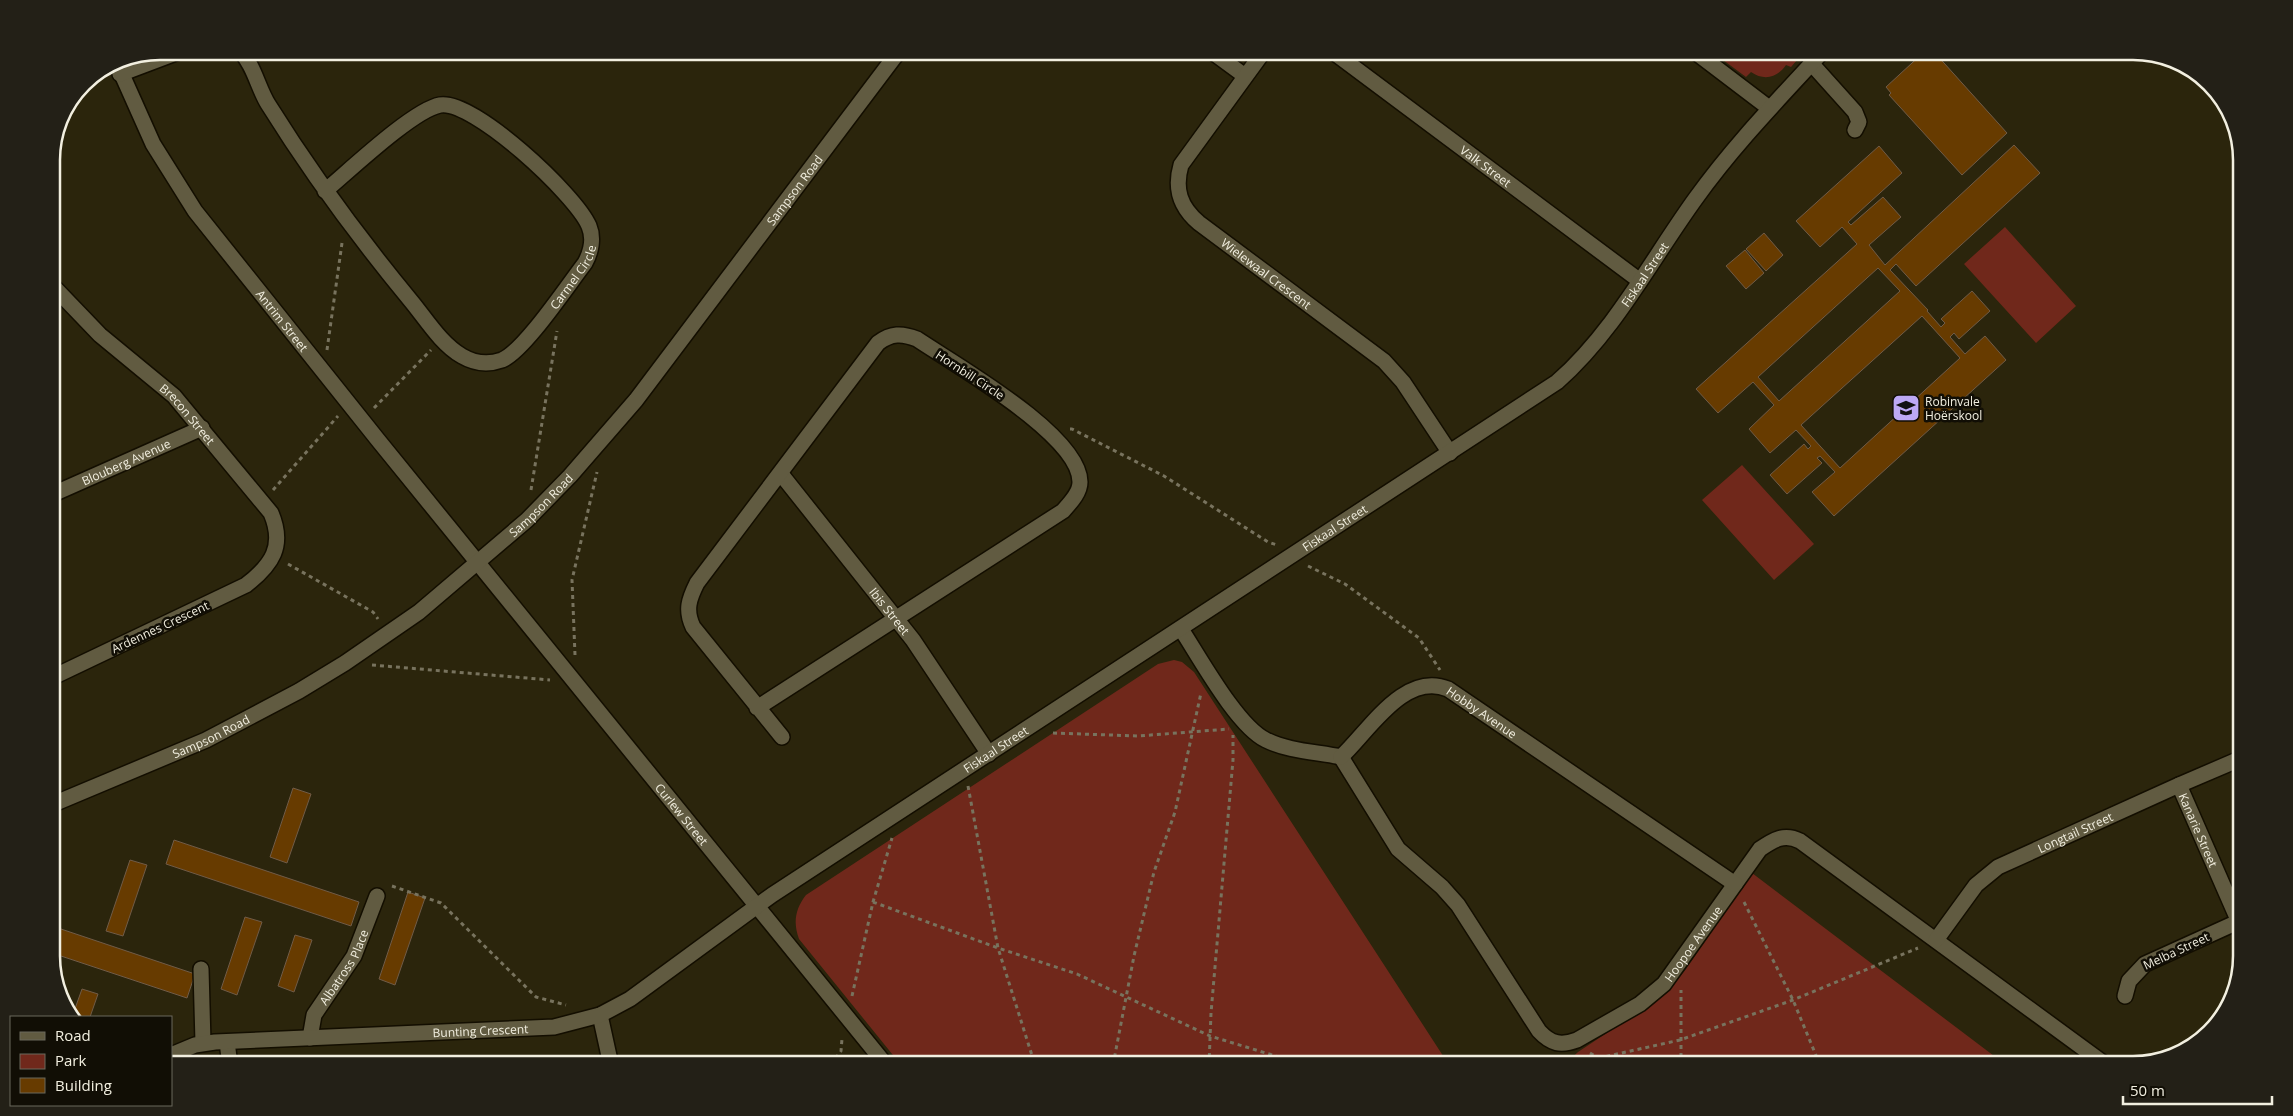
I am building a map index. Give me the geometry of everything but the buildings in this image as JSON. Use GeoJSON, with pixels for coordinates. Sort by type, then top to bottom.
{"type":"FeatureCollection","features":[{"type":"Feature","properties":{"kind":"street","name":"Carmel Circle"},"geometry":{"type":"LineString","coordinates":[[245,60],[267,102],[325,191],[442,339],[462,356],[477,362],[499,361],[518,349],[590,254],[592,242],[590,228],[580,209],[540,166],[475,117],[452,105],[431,107],[413,118],[325,191]]}},
{"type":"Feature","properties":{"kind":"street","name":"Sampson Road"},"geometry":{"type":"LineString","coordinates":[[60,803],[206,740],[252,717],[306,686],[390,633],[447,590],[527,520],[570,476],[617,422],[674,350],[892,60]]}},
{"type":"Feature","properties":{"kind":"street"},"geometry":{"type":"LineString","coordinates":[[1223,60],[1245,76]]}},
{"type":"Feature","properties":{"kind":"street","name":"Wielewaal Crescent"},"geometry":{"type":"LineString","coordinates":[[1257,60],[1181,165],[1177,186],[1183,207],[1199,223],[1384,361],[1403,382],[1450,452]]}},
{"type":"Feature","properties":{"kind":"street","name":"Valk Street"},"geometry":{"type":"LineString","coordinates":[[1344,60],[1640,281]]}},
{"type":"Feature","properties":{"kind":"street"},"geometry":{"type":"LineString","coordinates":[[1706,60],[1770,108]]}},
{"type":"Feature","properties":{"kind":"street","name":"Fiskaal Street"},"geometry":{"type":"LineString","coordinates":[[757,906],[1542,392],[1571,370],[1597,342],[1719,167],[1814,60]]}},
{"type":"Feature","properties":{"kind":"street"},"geometry":{"type":"LineString","coordinates":[[1811,63],[1855,112],[1858,119],[1855,130]]}},
{"type":"Feature","properties":{"kind":"street","name":"Antrim Street"},"geometry":{"type":"LineString","coordinates":[[119,69],[153,144],[178,187],[214,236],[348,404],[478,562]]}},
{"type":"Feature","properties":{"kind":"street","name":"Brecon Street"},"geometry":{"type":"LineString","coordinates":[[60,292],[100,335],[174,396],[262,502],[275,523],[277,539],[269,562]]}},
{"type":"Feature","properties":{"kind":"street","name":"Hornbill Circle"},"geometry":{"type":"LineString","coordinates":[[757,708],[1054,517],[1071,502],[1080,481],[1070,458],[1053,434],[1025,411],[916,340],[905,335],[894,334],[878,343],[782,474],[697,583],[690,597],[688,606],[689,617],[693,627],[757,708],[782,737]]}},
{"type":"Feature","properties":{"kind":"street","name":"Blouberg Avenue"},"geometry":{"type":"LineString","coordinates":[[60,491],[202,428]]}},
{"type":"Feature","properties":{"kind":"street","name":"Ibis Street"},"geometry":{"type":"LineString","coordinates":[[782,474],[895,618],[989,754]]}},
{"type":"Feature","properties":{"kind":"street","name":"Ardennes Crescent"},"geometry":{"type":"LineString","coordinates":[[60,674],[230,594],[246,585],[269,562]]}},
{"type":"Feature","properties":{"kind":"street","name":"Curlew Street"},"geometry":{"type":"LineString","coordinates":[[478,562],[879,1056]]}},
{"type":"Feature","properties":{"kind":"street"},"geometry":{"type":"LineString","coordinates":[[1181,628],[1239,716],[1256,734],[1279,745],[1341,757]]}},
{"type":"Feature","properties":{"kind":"street","name":"Hobby Avenue"},"geometry":{"type":"LineString","coordinates":[[1341,757],[1378,716],[1409,691],[1426,685],[1438,685],[1448,689],[1735,884]]}},
{"type":"Feature","properties":{"kind":"street","name":"Hoopoe Avenue"},"geometry":{"type":"LineString","coordinates":[[1341,757],[1398,849],[1442,887],[1454,900],[1539,1032],[1545,1038],[1559,1044],[1577,1040],[1652,994],[1678,967],[1760,849],[1780,838],[1794,838],[2094,1056]]}},
{"type":"Feature","properties":{"kind":"street","name":"Longtail Street"},"geometry":{"type":"LineString","coordinates":[[1936,940],[1976,885],[1989,873],[2233,762]]}},
{"type":"Feature","properties":{"kind":"street","name":"Kanarie Street"},"geometry":{"type":"LineString","coordinates":[[2179,785],[2233,906]]}},
{"type":"Feature","properties":{"kind":"street","name":"Albatross Place"},"geometry":{"type":"LineString","coordinates":[[310,1038],[314,1015],[354,956],[377,896]]}},
{"type":"Feature","properties":{"kind":"street","name":"Bunting Crescent"},"geometry":{"type":"LineString","coordinates":[[172,1055],[204,1043],[538,1029],[577,1022],[600,1015],[630,999],[757,906]]}},
{"type":"Feature","properties":{"kind":"street","name":"Melba Street"},"geometry":{"type":"LineString","coordinates":[[2125,996],[2129,981],[2145,964],[2233,927]]}},
{"type":"Feature","properties":{"kind":"street"},"geometry":{"type":"LineString","coordinates":[[202,969],[204,1043]]}},
{"type":"Feature","properties":{"kind":"street"},"geometry":{"type":"LineString","coordinates":[[600,1015],[609,1056]]}},
{"type":"Feature","properties":{"kind":"street"},"geometry":{"type":"LineString","coordinates":[[227,1042],[229,1056]]}},
{"type":"Feature","properties":{"kind":"path"},"geometry":{"type":"LineString","coordinates":[[319,367],[329,345],[344,229],[350,225]]}},
{"type":"Feature","properties":{"kind":"path"},"geometry":{"type":"LineString","coordinates":[[531,492],[557,329]]}},
{"type":"Feature","properties":{"kind":"path"},"geometry":{"type":"LineString","coordinates":[[361,420],[442,339]]}},
{"type":"Feature","properties":{"kind":"path"},"geometry":{"type":"LineString","coordinates":[[262,502],[348,404]]}},
{"type":"Feature","properties":{"kind":"path"},"geometry":{"type":"LineString","coordinates":[[1053,434],[1072,429],[1164,476],[1268,542],[1298,552],[1309,566],[1345,584],[1419,638],[1437,665],[1448,689]]}},
{"type":"Feature","properties":{"kind":"path"},"geometry":{"type":"LineString","coordinates":[[269,562],[373,612],[390,633]]}},
{"type":"Feature","properties":{"kind":"path"},"geometry":{"type":"LineString","coordinates":[[1115,1056],[1134,956],[1154,872],[1175,812],[1187,764],[1191,732],[1204,680],[1210,673]]}},
{"type":"Feature","properties":{"kind":"path"},"geometry":{"type":"LineString","coordinates":[[1041,720],[1049,733],[1138,736],[1233,729],[1233,760],[1209,1056]]}},
{"type":"Feature","properties":{"kind":"path"},"geometry":{"type":"LineString","coordinates":[[961,772],[968,786],[998,948],[1032,1056]]}},
{"type":"Feature","properties":{"kind":"path"},"geometry":{"type":"LineString","coordinates":[[837,1056],[841,1051],[844,1014],[855,990],[873,902],[894,834],[885,822]]}},
{"type":"Feature","properties":{"kind":"path"},"geometry":{"type":"LineString","coordinates":[[377,896],[383,883],[440,903],[536,997],[573,1007]]}},
{"type":"Feature","properties":{"kind":"path"},"geometry":{"type":"LineString","coordinates":[[1735,884],[1793,1000],[1816,1056]]}},
{"type":"Feature","properties":{"kind":"path"},"geometry":{"type":"LineString","coordinates":[[873,902],[998,948],[1077,974],[1210,1036],[1276,1056]]}},
{"type":"Feature","properties":{"kind":"path"},"geometry":{"type":"LineString","coordinates":[[1607,1056],[1680,1040],[1793,1000],[1936,940]]}},
{"type":"Feature","properties":{"kind":"path"},"geometry":{"type":"LineString","coordinates":[[1678,967],[1681,983],[1681,1056]]}},
{"type":"Feature","properties":{"kind":"path"},"geometry":{"type":"LineString","coordinates":[[1577,1040],[1586,1052],[1594,1056]]}},
{"type":"Feature","properties":{"kind":"green space"},"geometry":{"type":"Polygon","coordinates":[[[1723,60],[1797,60],[1791,67],[1786,65],[1779,73],[1770,77],[1761,77],[1751,72],[1746,77],[1723,60]]]}},
{"type":"Feature","properties":{"kind":"green space"},"geometry":{"type":"Polygon","coordinates":[[[2005,227],[2076,306],[2036,343],[1964,264],[2005,227]]]}},
{"type":"Feature","properties":{"kind":"green space"},"geometry":{"type":"Polygon","coordinates":[[[1742,465],[1814,544],[1774,580],[1702,500],[1742,465]]]}},
{"type":"Feature","properties":{"kind":"green space"},"geometry":{"type":"Polygon","coordinates":[[[1174,660],[1182,662],[1194,672],[1443,1056],[894,1056],[799,939],[796,916],[799,906],[806,895],[1158,664],[1174,660]]]}},
{"type":"Feature","properties":{"kind":"green space"},"geometry":{"type":"Polygon","coordinates":[[[1752,873],[1994,1056],[1574,1056],[1652,1003],[1671,988],[1752,873]]]}},
{"type":"Feature","properties":{"kind":"place","name":"Robinvale Hoërskool"},"geometry":{"type":"Point","coordinates":[1906,408]}}]}
